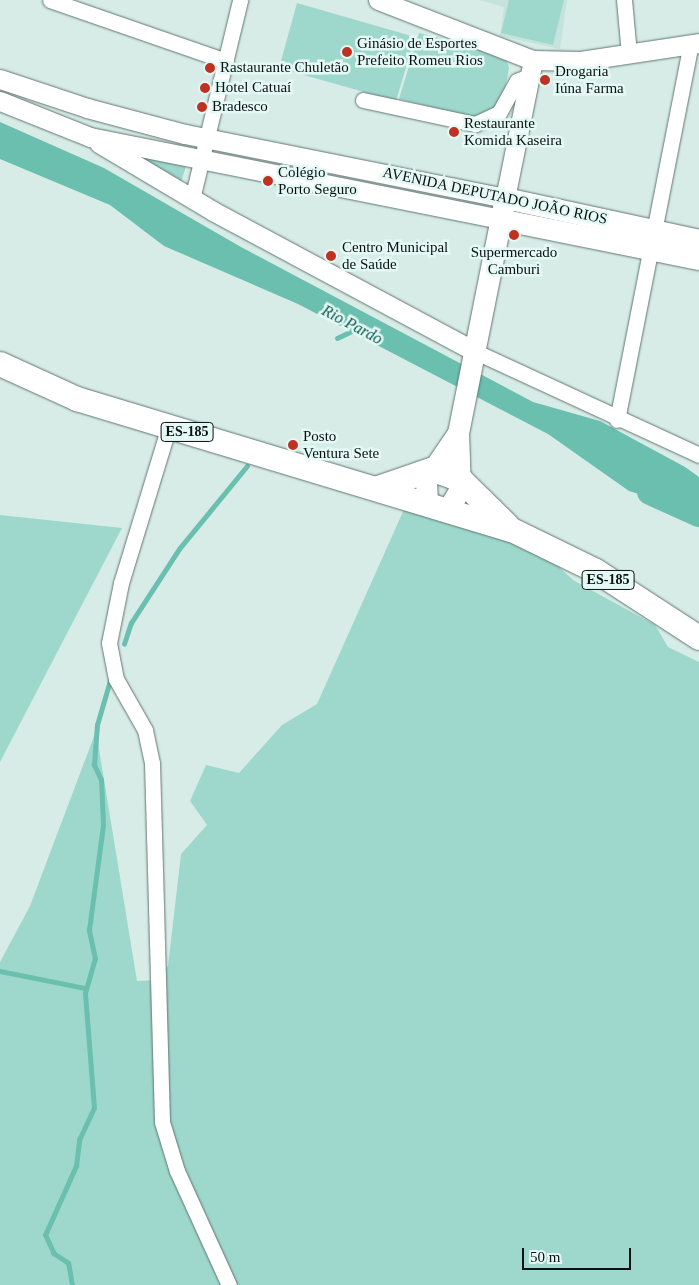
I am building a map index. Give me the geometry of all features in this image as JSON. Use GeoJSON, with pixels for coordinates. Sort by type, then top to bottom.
{"type":"FeatureCollection","features":[{"type":"Feature","properties":{"kind":"main road","name":"AVENIDA DEPUTADO JOÃO RIOS"},"geometry":{"type":"LineString","coordinates":[[505,198],[655,241],[699,259]]}},
{"type":"Feature","properties":{"kind":"main road"},"geometry":{"type":"LineString","coordinates":[[459,430],[424,485],[437,505],[462,481],[459,430],[505,198]]}},
{"type":"Feature","properties":{"kind":"main road","name":"AVENIDA DEPUTADO JOÃO RIOS"},"geometry":{"type":"LineString","coordinates":[[500,219],[655,241],[699,240]]}},
{"type":"Feature","properties":{"kind":"main road","name":"ES-185"},"geometry":{"type":"LineString","coordinates":[[0,364],[59,393],[437,505],[512,530],[596,571],[699,638]]}},
{"type":"Feature","properties":{"kind":"main road"},"geometry":{"type":"LineString","coordinates":[[378,488],[432,470],[462,481],[512,530]]}},
{"type":"Feature","properties":{"kind":"street"},"geometry":{"type":"LineString","coordinates":[[50,0],[226,61]]}},
{"type":"Feature","properties":{"kind":"street"},"geometry":{"type":"LineString","coordinates":[[192,199],[240,0]]}},
{"type":"Feature","properties":{"kind":"street"},"geometry":{"type":"LineString","coordinates":[[378,0],[531,68],[695,43],[617,420]]}},
{"type":"Feature","properties":{"kind":"street"},"geometry":{"type":"LineString","coordinates":[[624,0],[629,54]]}},
{"type":"Feature","properties":{"kind":"street"},"geometry":{"type":"LineString","coordinates":[[363,100],[475,124],[499,113],[517,81],[531,68]]}},
{"type":"Feature","properties":{"kind":"street"},"geometry":{"type":"LineString","coordinates":[[505,198],[531,68]]}},
{"type":"Feature","properties":{"kind":"street","name":"AVENIDA DEPUTADO JOÃO RIOS"},"geometry":{"type":"LineString","coordinates":[[0,79],[87,108],[207,137],[505,198]]}},
{"type":"Feature","properties":{"kind":"street","name":"AVENIDA DEPUTADO JOÃO RIOS"},"geometry":{"type":"LineString","coordinates":[[0,101],[90,137],[203,157],[500,219]]}},
{"type":"Feature","properties":{"kind":"street"},"geometry":{"type":"LineString","coordinates":[[90,137],[192,199],[472,358],[699,455]]}},
{"type":"Feature","properties":{"kind":"street"},"geometry":{"type":"LineString","coordinates":[[169,426],[121,583],[109,643],[116,679],[145,730],[152,763],[162,1122],[176,1172],[229,1285]]}},
{"type":"Feature","properties":{"kind":"shaded area"},"geometry":{"type":"Polygon","coordinates":[[[479,0],[567,0],[560,49],[500,36],[504,7],[479,0]]]}},
{"type":"Feature","properties":{"kind":"shaded area"},"geometry":{"type":"Polygon","coordinates":[[[509,0],[564,0],[553,45],[501,33],[509,0]]]}},
{"type":"Feature","properties":{"kind":"shaded area","name":"Ginásio de Esportes Prefeito Romeu Rios"},"geometry":{"type":"Polygon","coordinates":[[[297,3],[415,37],[396,101],[279,68],[297,3]]]}},
{"type":"Feature","properties":{"kind":"shaded area"},"geometry":{"type":"Polygon","coordinates":[[[419,33],[496,51],[506,58],[509,68],[503,101],[490,114],[471,117],[399,99],[419,33]]]}},
{"type":"Feature","properties":{"kind":"shaded area"},"geometry":{"type":"Polygon","coordinates":[[[126,150],[188,160],[181,182],[126,150]]]}},
{"type":"Feature","properties":{"kind":"shaded area"},"geometry":{"type":"Polygon","coordinates":[[[406,505],[543,552],[573,580],[655,625],[668,647],[699,662],[699,1285],[0,1285],[0,962],[30,906],[96,731],[137,981],[154,980],[168,966],[181,854],[207,825],[190,801],[206,765],[239,773],[282,725],[317,704],[406,505]]]}},
{"type":"Feature","properties":{"kind":"shaded area"},"geometry":{"type":"Polygon","coordinates":[[[0,515],[122,528],[0,762],[0,515]]]}},
{"type":"Feature","properties":{"kind":"water"},"geometry":{"type":"Polygon","coordinates":[[[0,122],[104,168],[241,247],[533,402],[600,421],[685,467],[699,477],[699,512],[629,491],[548,434],[298,304],[164,246],[110,205],[0,159],[0,122]]]}},
{"type":"Feature","properties":{"kind":"waterway"},"geometry":{"type":"LineString","coordinates":[[337,338],[354,330]]}},
{"type":"Feature","properties":{"kind":"waterway"},"geometry":{"type":"LineString","coordinates":[[124,644],[131,623],[179,549],[247,466]]}},
{"type":"Feature","properties":{"kind":"waterway","name":"Rio Pardo"},"geometry":{"type":"LineString","coordinates":[[650,492],[699,514]]}},
{"type":"Feature","properties":{"kind":"waterway"},"geometry":{"type":"LineString","coordinates":[[72,1285],[68,1263],[54,1254],[45,1235],[76,1166],[79,1140],[94,1108],[85,993],[95,959],[89,930],[103,825],[101,780],[94,765],[97,725],[111,677]]}},
{"type":"Feature","properties":{"kind":"waterway"},"geometry":{"type":"LineString","coordinates":[[0,971],[85,988]]}},
{"type":"Feature","properties":{"kind":"place","name":"Ginásio de Esportes Prefeito Romeu Rios"},"geometry":{"type":"Point","coordinates":[347,52]}},
{"type":"Feature","properties":{"kind":"place","name":"Rastaurante Chuletão"},"geometry":{"type":"Point","coordinates":[210,68]}},
{"type":"Feature","properties":{"kind":"place","name":"Drogaria Iúna Farma"},"geometry":{"type":"Point","coordinates":[545,80]}},
{"type":"Feature","properties":{"kind":"place","name":"Hotel Catuaí"},"geometry":{"type":"Point","coordinates":[205,88]}},
{"type":"Feature","properties":{"kind":"place","name":"Bradesco"},"geometry":{"type":"Point","coordinates":[202,107]}},
{"type":"Feature","properties":{"kind":"place","name":"Restaurante Komida Kaseira"},"geometry":{"type":"Point","coordinates":[454,132]}},
{"type":"Feature","properties":{"kind":"place","name":"Colégio Porto Seguro"},"geometry":{"type":"Point","coordinates":[268,181]}},
{"type":"Feature","properties":{"kind":"place","name":"Supermercado Camburi"},"geometry":{"type":"Point","coordinates":[514,235]}},
{"type":"Feature","properties":{"kind":"place","name":"Centro Municipal de Saúde"},"geometry":{"type":"Point","coordinates":[331,256]}},
{"type":"Feature","properties":{"kind":"place","name":"Posto Ventura Sete"},"geometry":{"type":"Point","coordinates":[293,445]}}]}
